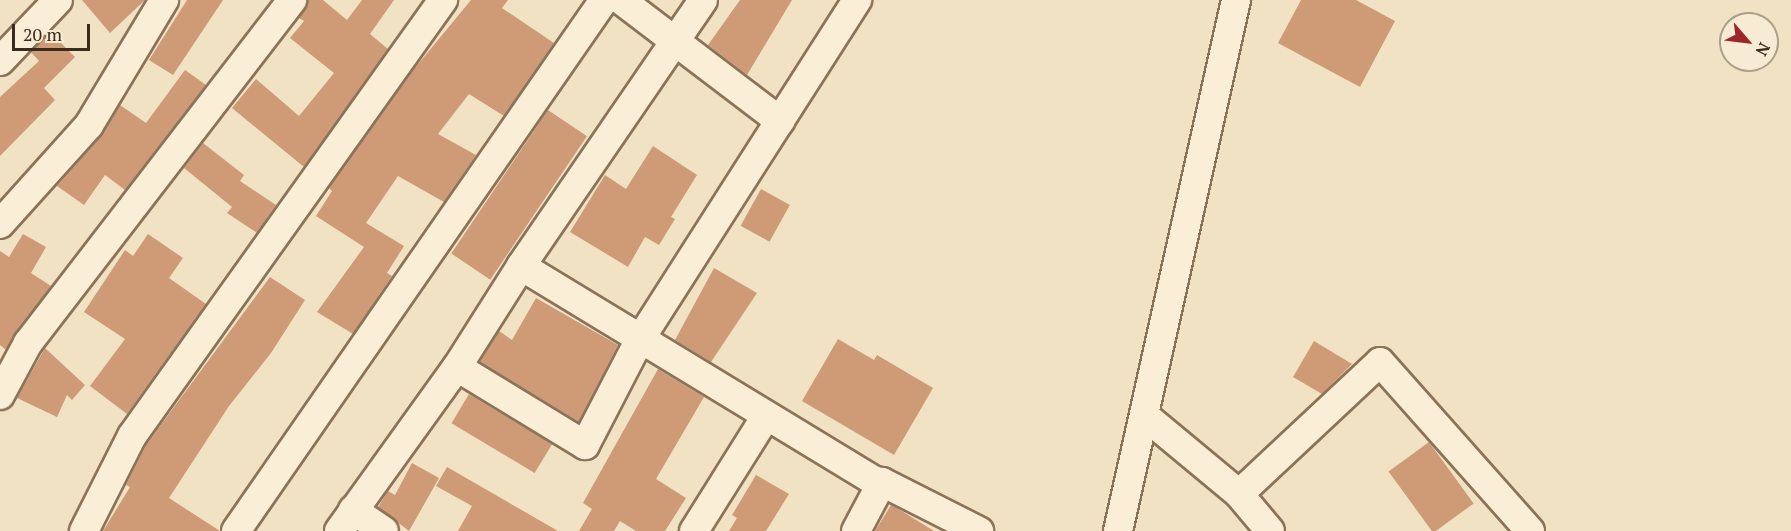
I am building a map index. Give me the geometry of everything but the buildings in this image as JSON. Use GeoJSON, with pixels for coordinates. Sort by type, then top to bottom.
{"type":"FeatureCollection","features":[{"type":"Feature","properties":{"kind":"street"},"geometry":{"type":"LineString","coordinates":[[0,61],[58,0]]}},
{"type":"Feature","properties":{"kind":"street"},"geometry":{"type":"LineString","coordinates":[[0,224],[89,125],[164,0]]}},
{"type":"Feature","properties":{"kind":"street"},"geometry":{"type":"LineString","coordinates":[[0,395],[28,343],[292,0]]}},
{"type":"Feature","properties":{"kind":"street"},"geometry":{"type":"LineString","coordinates":[[84,531],[132,436],[443,0]]}},
{"type":"Feature","properties":{"kind":"street"},"geometry":{"type":"LineString","coordinates":[[236,531],[604,0]]}},
{"type":"Feature","properties":{"kind":"street"},"geometry":{"type":"LineString","coordinates":[[621,0],[780,121]]}},
{"type":"Feature","properties":{"kind":"street"},"geometry":{"type":"LineString","coordinates":[[384,531],[346,521],[457,367],[521,266],[703,0]]}},
{"type":"Feature","properties":{"kind":"street"},"geometry":{"type":"LineString","coordinates":[[457,367],[585,445],[639,341],[857,0]]}},
{"type":"Feature","properties":{"kind":"street"},"geometry":{"type":"LineString","coordinates":[[1118,531],[1236,0]]}},
{"type":"Feature","properties":{"kind":"street"},"geometry":{"type":"LineString","coordinates":[[521,266],[765,418],[874,481],[882,482],[979,531]]}},
{"type":"Feature","properties":{"kind":"street"},"geometry":{"type":"LineString","coordinates":[[1239,494],[1380,362],[1530,531]]}},
{"type":"Feature","properties":{"kind":"street"},"geometry":{"type":"LineString","coordinates":[[1144,415],[1239,494],[1270,531]]}},
{"type":"Feature","properties":{"kind":"street"},"geometry":{"type":"LineString","coordinates":[[694,531],[765,418]]}},
{"type":"Feature","properties":{"kind":"street"},"geometry":{"type":"LineString","coordinates":[[856,531],[882,482]]}}]}
